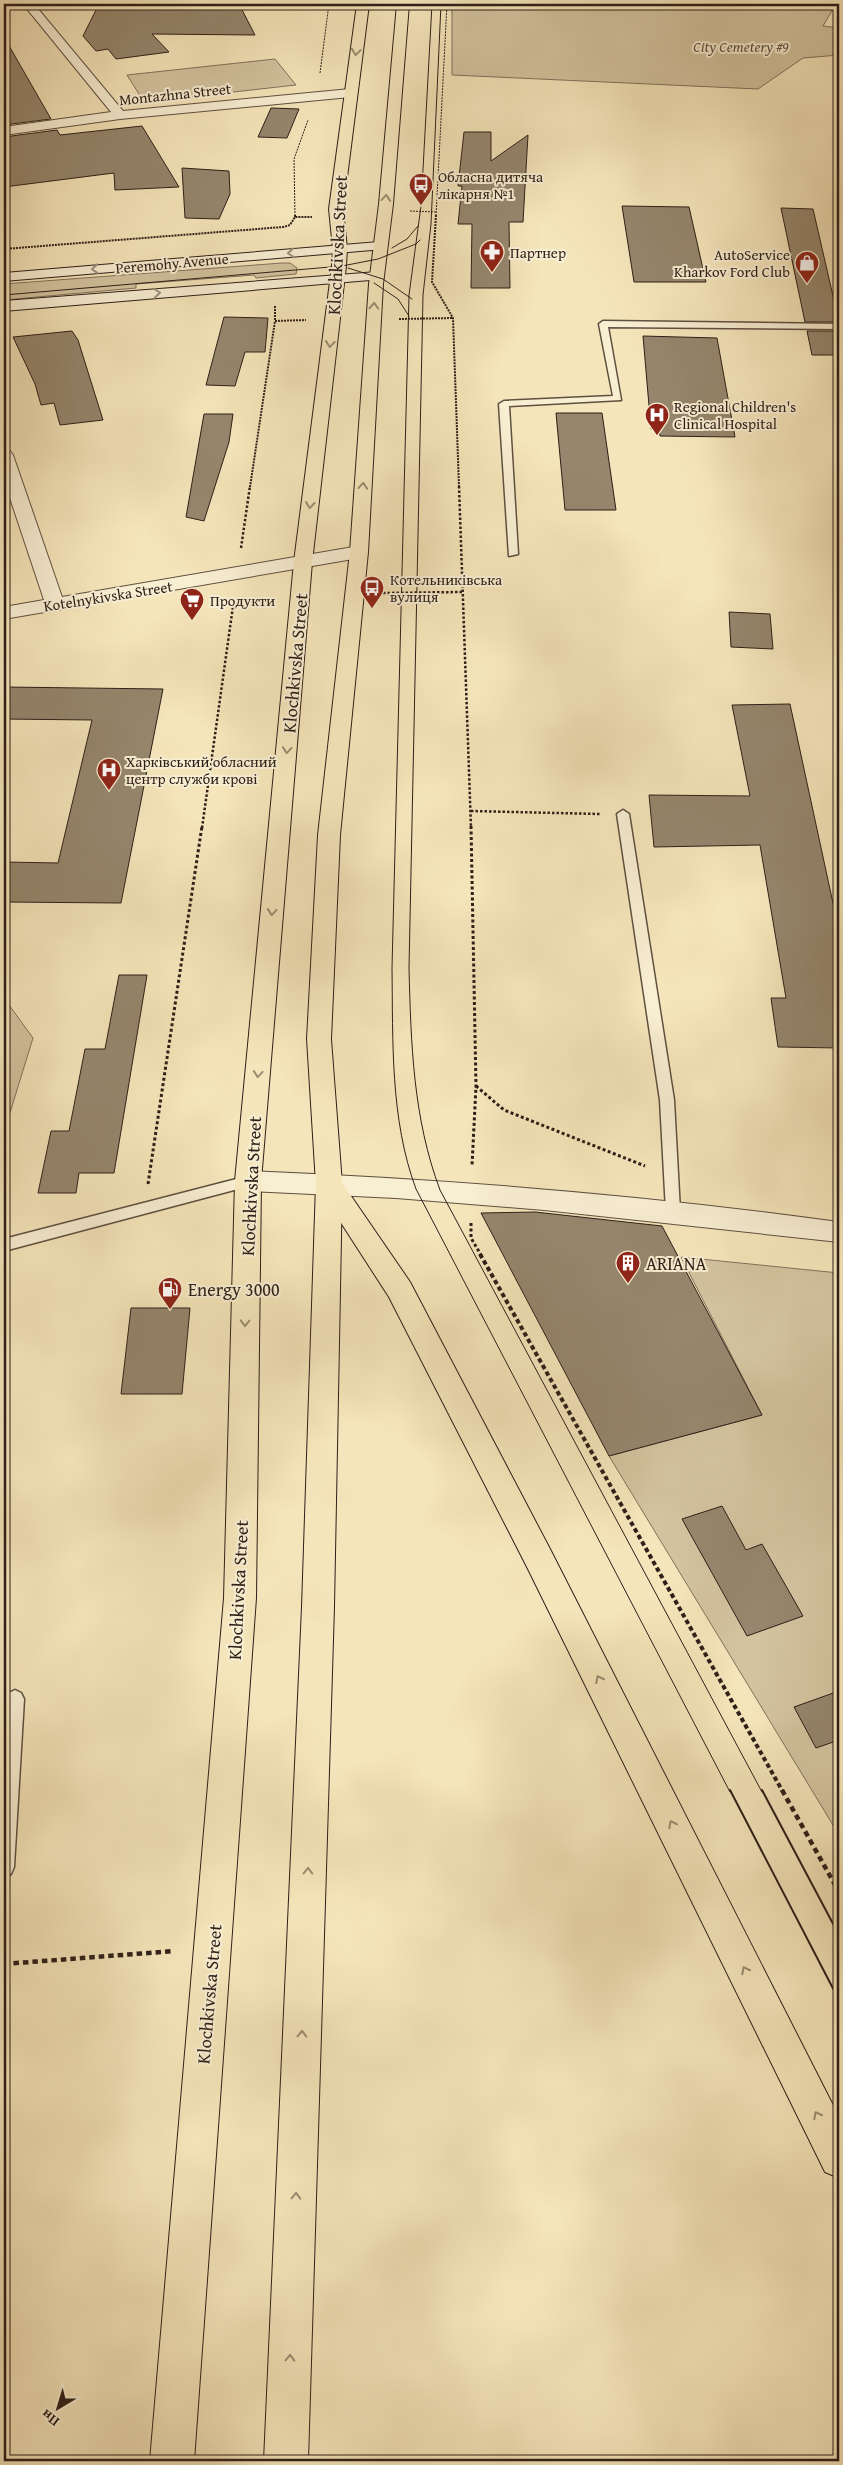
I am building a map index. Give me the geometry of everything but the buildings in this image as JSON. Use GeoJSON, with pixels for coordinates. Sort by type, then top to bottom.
{"type":"FeatureCollection","features":[{"type":"Feature","properties":{"kind":"main road","name":"Klochkivska Street"},"geometry":{"type":"LineString","coordinates":[[172,2461],[240,1598],[248,1181],[303,562],[338,278],[340,249],[336,208],[363,4]]}},
{"type":"Feature","properties":{"kind":"main road"},"geometry":{"type":"LineString","coordinates":[[286,2461],[318,1607],[329,1184],[319,1039],[328,854],[359,552],[379,246],[386,204],[403,4]]}},
{"type":"Feature","properties":{"kind":"main road"},"geometry":{"type":"LineString","coordinates":[[329,1184],[400,1290],[539,1559],[839,2158]]}},
{"type":"Feature","properties":{"kind":"street"},"geometry":{"type":"LineString","coordinates":[[28,4],[120,115]]}},
{"type":"Feature","properties":{"kind":"street","name":"Montazhna Street"},"geometry":{"type":"LineString","coordinates":[[4,131],[120,115],[350,93]]}},
{"type":"Feature","properties":{"kind":"street","name":"Peremohy Avenue"},"geometry":{"type":"LineString","coordinates":[[4,277],[379,246]]}},
{"type":"Feature","properties":{"kind":"street","name":"Peremohy Avenue"},"geometry":{"type":"LineString","coordinates":[[4,306],[377,276]]}},
{"type":"Feature","properties":{"kind":"street"},"geometry":{"type":"LineString","coordinates":[[4,455],[55,604]]}},
{"type":"Feature","properties":{"kind":"street","name":"Kotelnykivska Street"},"geometry":{"type":"LineString","coordinates":[[4,613],[237,575],[359,552]]}},
{"type":"Feature","properties":{"kind":"street"},"geometry":{"type":"LineString","coordinates":[[248,1181],[470,1192],[673,1211],[839,1232]]}},
{"type":"Feature","properties":{"kind":"lane"},"geometry":{"type":"LineString","coordinates":[[513,554],[504,404],[618,398],[603,324],[839,327]]}},
{"type":"Feature","properties":{"kind":"lane"},"geometry":{"type":"LineString","coordinates":[[623,814],[667,1100],[673,1211]]}},
{"type":"Feature","properties":{"kind":"lane"},"geometry":{"type":"LineString","coordinates":[[4,1245],[248,1181]]}},
{"type":"Feature","properties":{"kind":"lane"},"geometry":{"type":"LineString","coordinates":[[4,1867],[15,1699]]}},
{"type":"Feature","properties":{"kind":"path"},"geometry":{"type":"LineString","coordinates":[[447,4],[432,282],[453,318],[471,811],[476,1086],[470,1192],[471,1238],[839,1892]]}},
{"type":"Feature","properties":{"kind":"path"},"geometry":{"type":"LineString","coordinates":[[402,211],[437,212]]}},
{"type":"Feature","properties":{"kind":"path"},"geometry":{"type":"LineString","coordinates":[[4,249],[283,227],[290,226],[295,217],[315,217]]}},
{"type":"Feature","properties":{"kind":"path"},"geometry":{"type":"LineString","coordinates":[[145,1208],[196,880],[237,575],[276,321],[275,306]]}},
{"type":"Feature","properties":{"kind":"path"},"geometry":{"type":"LineString","coordinates":[[391,320],[453,318]]}},
{"type":"Feature","properties":{"kind":"path"},"geometry":{"type":"LineString","coordinates":[[276,321],[310,320]]}},
{"type":"Feature","properties":{"kind":"path"},"geometry":{"type":"LineString","coordinates":[[377,593],[462,592]]}},
{"type":"Feature","properties":{"kind":"path"},"geometry":{"type":"LineString","coordinates":[[471,811],[606,814]]}},
{"type":"Feature","properties":{"kind":"path"},"geometry":{"type":"LineString","coordinates":[[476,1086],[504,1110],[671,1176]]}},
{"type":"Feature","properties":{"kind":"path"},"geometry":{"type":"LineString","coordinates":[[4,1964],[212,1948]]}},
{"type":"Feature","properties":{"kind":"green space","name":"City Cemetery #9"},"geometry":{"type":"Polygon","coordinates":[[[452,4],[836,4],[823,26],[839,28],[839,55],[803,58],[758,89],[452,75],[452,4]]]}},
{"type":"Feature","properties":{"kind":"green space"},"geometry":{"type":"Polygon","coordinates":[[[275,59],[296,85],[144,102],[127,75],[275,59]]]}},
{"type":"Feature","properties":{"kind":"green space"},"geometry":{"type":"Polygon","coordinates":[[[290,263],[297,268],[296,274],[256,278],[254,275],[136,284],[136,288],[4,300],[4,284],[290,263]]]}},
{"type":"Feature","properties":{"kind":"green space"},"geometry":{"type":"Polygon","coordinates":[[[4,998],[33,1038],[4,1132],[4,998]]]}},
{"type":"Feature","properties":{"kind":"green space"},"geometry":{"type":"Polygon","coordinates":[[[681,1257],[839,1273],[839,1835],[609,1456],[762,1415],[681,1257]]]}},
{"type":"Feature","properties":{"kind":"tram line"},"geometry":{"type":"LineString","coordinates":[[416,244],[421,206],[432,4]]}},
{"type":"Feature","properties":{"kind":"tram line"},"geometry":{"type":"LineString","coordinates":[[441,4],[431,224],[423,295],[409,968],[415,1080],[424,1136],[440,1190],[762,1792]]}},
{"type":"Feature","properties":{"kind":"tram line"},"geometry":{"type":"LineString","coordinates":[[392,248],[407,239],[418,226]]}},
{"type":"Feature","properties":{"kind":"tram line"},"geometry":{"type":"LineString","coordinates":[[416,244],[420,240]]}},
{"type":"Feature","properties":{"kind":"tram line"},"geometry":{"type":"LineString","coordinates":[[4,295],[342,266],[378,259],[416,244]]}},
{"type":"Feature","properties":{"kind":"tram line"},"geometry":{"type":"LineString","coordinates":[[409,297],[416,244]]}},
{"type":"Feature","properties":{"kind":"tram line"},"geometry":{"type":"LineString","coordinates":[[348,268],[383,279],[409,297]]}},
{"type":"Feature","properties":{"kind":"tram line"},"geometry":{"type":"LineString","coordinates":[[374,283],[398,299],[408,315]]}},
{"type":"Feature","properties":{"kind":"tram line"},"geometry":{"type":"LineString","coordinates":[[408,315],[409,297]]}},
{"type":"Feature","properties":{"kind":"tram line"},"geometry":{"type":"LineString","coordinates":[[408,315],[392,968],[393,1052],[401,1135],[416,1189],[730,1792]]}},
{"type":"Feature","properties":{"kind":"tram line"},"geometry":{"type":"LineString","coordinates":[[730,1790],[839,2000]]}},
{"type":"Feature","properties":{"kind":"tram line"},"geometry":{"type":"LineString","coordinates":[[762,1790],[839,1935]]}},
{"type":"Feature","properties":{"kind":"place","name":"Обласна дитяча лікарня №1"},"geometry":{"type":"Point","coordinates":[421,206]}},
{"type":"Feature","properties":{"kind":"place","name":"Партнер"},"geometry":{"type":"Point","coordinates":[492,273]}},
{"type":"Feature","properties":{"kind":"place","name":"AutoService Kharkov Ford Club"},"geometry":{"type":"Point","coordinates":[807,284]}},
{"type":"Feature","properties":{"kind":"place","name":"Regional Children's Clinical Hospital"},"geometry":{"type":"Point","coordinates":[657,436]}},
{"type":"Feature","properties":{"kind":"place","name":"Котельниківська вулиця"},"geometry":{"type":"Point","coordinates":[372,609]}},
{"type":"Feature","properties":{"kind":"place","name":"Продукти"},"geometry":{"type":"Point","coordinates":[192,621]}},
{"type":"Feature","properties":{"kind":"place","name":"Харківський обласний центр служби крові"},"geometry":{"type":"Point","coordinates":[109,791]}},
{"type":"Feature","properties":{"kind":"place","name":"ARIANA"},"geometry":{"type":"Point","coordinates":[628,1284]}},
{"type":"Feature","properties":{"kind":"place","name":"Energy 3000"},"geometry":{"type":"Point","coordinates":[170,1310]}}]}
